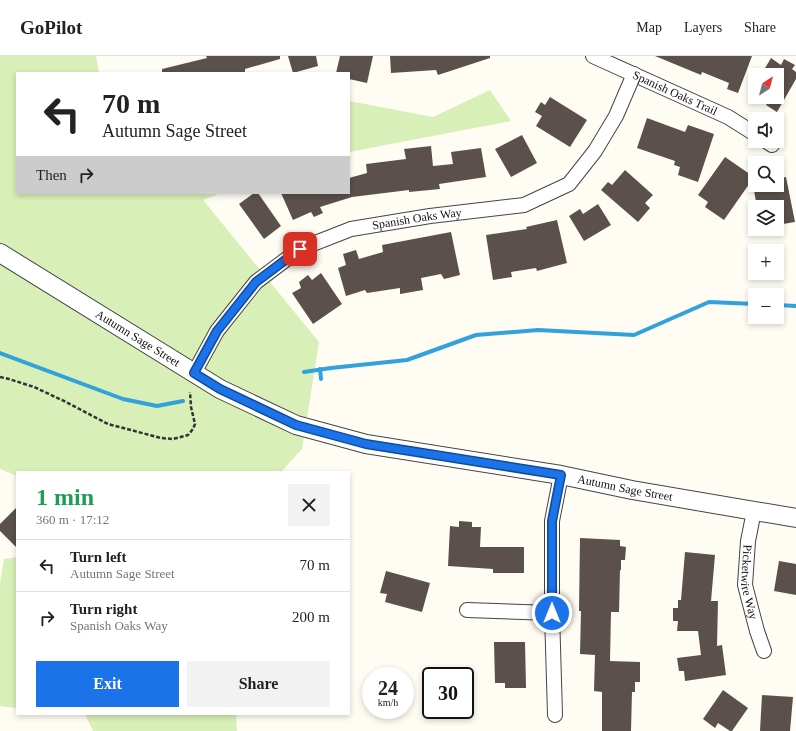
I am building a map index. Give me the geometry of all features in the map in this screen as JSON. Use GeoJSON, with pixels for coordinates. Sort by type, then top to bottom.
{"type":"FeatureCollection","features":[{"type":"Feature","properties":{"kind":"street","name":"Spanish Oaks Trail"},"geometry":{"type":"LineString","coordinates":[[593,56],[728,117],[748,130]]}},
{"type":"Feature","properties":{"kind":"street","name":"Spanish Oaks Way"},"geometry":{"type":"LineString","coordinates":[[194,373],[217,331],[256,282],[300,249],[351,229],[430,216],[524,205],[569,184],[595,151],[616,116],[634,74]]}},
{"type":"Feature","properties":{"kind":"street","name":"Autumn Sage Street"},"geometry":{"type":"LineString","coordinates":[[0,253],[220,389],[296,425],[366,444],[561,475],[632,490],[796,518]]}},
{"type":"Feature","properties":{"kind":"street"},"geometry":{"type":"LineString","coordinates":[[555,715],[552,613],[552,521],[561,475]]}},
{"type":"Feature","properties":{"kind":"street","name":"Picketwire Way"},"geometry":{"type":"LineString","coordinates":[[754,511],[748,541],[745,585],[764,652]]}},
{"type":"Feature","properties":{"kind":"street"},"geometry":{"type":"LineString","coordinates":[[467,610],[552,613]]}},
{"type":"Feature","properties":{"kind":"path"},"geometry":{"type":"LineString","coordinates":[[0,377],[34,387],[108,424],[161,438],[173,439],[188,435],[194,429],[195,424],[191,407],[190,392]]}},
{"type":"Feature","properties":{"kind":"green space"},"geometry":{"type":"Polygon","coordinates":[[[0,56],[96,56],[99,72],[16,72],[16,194],[218,194],[203,200],[319,342],[302,449],[282,471],[16,471],[16,476],[0,469],[0,56]]]}},
{"type":"Feature","properties":{"kind":"green space"},"geometry":{"type":"Polygon","coordinates":[[[490,90],[511,121],[350,152],[350,101],[433,117],[490,90]]]}},
{"type":"Feature","properties":{"kind":"green space"},"geometry":{"type":"Polygon","coordinates":[[[16,557],[16,708],[0,706],[0,584],[4,559],[16,557]]]}},
{"type":"Feature","properties":{"kind":"green space"},"geometry":{"type":"Polygon","coordinates":[[[85,715],[236,715],[237,731],[93,731],[85,715]]]}},
{"type":"Feature","properties":{"kind":"building"},"geometry":{"type":"Polygon","coordinates":[[[206,56],[280,56],[280,59],[245,69],[245,72],[162,72],[162,69],[207,58],[206,56]]]}},
{"type":"Feature","properties":{"kind":"building"},"geometry":{"type":"Polygon","coordinates":[[[288,56],[316,56],[318,66],[293,72],[288,56]]]}},
{"type":"Feature","properties":{"kind":"building"},"geometry":{"type":"Polygon","coordinates":[[[340,56],[373,56],[367,83],[350,79],[350,72],[336,72],[340,56]]]}},
{"type":"Feature","properties":{"kind":"building"},"geometry":{"type":"Polygon","coordinates":[[[390,56],[490,56],[490,58],[438,75],[436,70],[391,73],[390,56]]]}},
{"type":"Feature","properties":{"kind":"building"},"geometry":{"type":"Polygon","coordinates":[[[655,56],[752,56],[738,93],[727,89],[729,83],[702,72],[701,75],[655,56]]]}},
{"type":"Feature","properties":{"kind":"building"},"geometry":{"type":"Polygon","coordinates":[[[771,58],[781,65],[784,59],[795,65],[792,69],[796,72],[796,79],[784,100],[784,68],[765,68],[771,58]]]}},
{"type":"Feature","properties":{"kind":"building"},"geometry":{"type":"Polygon","coordinates":[[[550,97],[587,120],[570,147],[536,126],[542,116],[535,112],[541,102],[545,105],[550,97]]]}},
{"type":"Feature","properties":{"kind":"building"},"geometry":{"type":"Polygon","coordinates":[[[767,104],[782,104],[777,112],[767,104]]]}},
{"type":"Feature","properties":{"kind":"building"},"geometry":{"type":"Polygon","coordinates":[[[647,118],[685,132],[688,125],[714,134],[698,182],[678,175],[680,167],[674,165],[675,161],[637,148],[647,118]]]}},
{"type":"Feature","properties":{"kind":"building"},"geometry":{"type":"Polygon","coordinates":[[[522,135],[537,163],[511,177],[495,149],[522,135]]]}},
{"type":"Feature","properties":{"kind":"building"},"geometry":{"type":"Polygon","coordinates":[[[431,146],[433,166],[453,164],[451,152],[481,148],[486,177],[439,184],[440,189],[409,192],[409,190],[352,197],[320,207],[323,213],[314,217],[311,212],[293,220],[281,194],[350,194],[350,178],[367,173],[366,164],[406,159],[404,149],[431,146]]]}},
{"type":"Feature","properties":{"kind":"building"},"geometry":{"type":"Polygon","coordinates":[[[725,157],[748,173],[748,186],[724,220],[705,207],[708,202],[698,195],[725,157]]]}},
{"type":"Feature","properties":{"kind":"building"},"geometry":{"type":"Polygon","coordinates":[[[625,170],[653,195],[645,203],[650,208],[638,222],[601,190],[608,182],[612,185],[625,170]]]}},
{"type":"Feature","properties":{"kind":"building"},"geometry":{"type":"Polygon","coordinates":[[[784,177],[786,177],[795,222],[784,224],[784,200],[756,200],[754,192],[784,192],[784,177]]]}},
{"type":"Feature","properties":{"kind":"building"},"geometry":{"type":"Polygon","coordinates":[[[253,194],[259,194],[281,226],[264,239],[239,204],[253,194]]]}},
{"type":"Feature","properties":{"kind":"building"},"geometry":{"type":"Polygon","coordinates":[[[598,204],[611,225],[584,241],[569,216],[580,209],[583,214],[598,204]]]}},
{"type":"Feature","properties":{"kind":"building"},"geometry":{"type":"Polygon","coordinates":[[[557,220],[567,263],[537,271],[536,268],[511,272],[512,277],[493,280],[486,235],[527,229],[526,227],[557,220]]]}},
{"type":"Feature","properties":{"kind":"building"},"geometry":{"type":"Polygon","coordinates":[[[451,232],[460,275],[444,279],[441,274],[421,278],[423,290],[400,294],[400,288],[367,293],[365,290],[346,296],[338,268],[346,265],[343,254],[356,250],[359,259],[383,252],[382,245],[451,232]]]}},
{"type":"Feature","properties":{"kind":"building"},"geometry":{"type":"Polygon","coordinates":[[[321,273],[342,304],[313,324],[292,293],[301,288],[299,282],[308,275],[312,280],[321,273]]]}},
{"type":"Feature","properties":{"kind":"building"},"geometry":{"type":"Polygon","coordinates":[[[16,508],[16,547],[0,531],[0,524],[16,508]]]}},
{"type":"Feature","properties":{"kind":"building"},"geometry":{"type":"Polygon","coordinates":[[[459,521],[472,522],[472,527],[481,527],[480,547],[524,547],[524,573],[493,573],[493,569],[448,566],[450,526],[459,527],[459,521]]]}},
{"type":"Feature","properties":{"kind":"building"},"geometry":{"type":"Polygon","coordinates":[[[580,538],[620,540],[620,546],[626,547],[625,560],[621,560],[619,612],[611,612],[610,661],[640,662],[640,682],[635,682],[635,692],[632,692],[631,731],[602,731],[602,692],[594,691],[595,655],[580,654],[580,538]]]}},
{"type":"Feature","properties":{"kind":"building"},"geometry":{"type":"Polygon","coordinates":[[[685,552],[715,555],[711,601],[718,601],[717,646],[722,645],[726,675],[685,681],[684,671],[679,671],[677,658],[701,655],[698,631],[677,631],[678,621],[673,621],[673,608],[678,608],[678,600],[681,600],[685,552]]]}},
{"type":"Feature","properties":{"kind":"building"},"geometry":{"type":"Polygon","coordinates":[[[779,561],[796,564],[796,595],[774,591],[779,561]]]}},
{"type":"Feature","properties":{"kind":"building"},"geometry":{"type":"Polygon","coordinates":[[[386,571],[430,583],[422,612],[385,602],[387,594],[380,593],[386,571]]]}},
{"type":"Feature","properties":{"kind":"building"},"geometry":{"type":"Polygon","coordinates":[[[494,642],[525,642],[526,688],[505,688],[505,683],[495,683],[494,642]]]}},
{"type":"Feature","properties":{"kind":"building"},"geometry":{"type":"Polygon","coordinates":[[[723,690],[748,708],[732,731],[718,723],[715,728],[703,719],[723,690]]]}},
{"type":"Feature","properties":{"kind":"building"},"geometry":{"type":"Polygon","coordinates":[[[762,695],[793,697],[790,731],[760,731],[762,695]]]}},
{"type":"Feature","properties":{"kind":"waterway"},"geometry":{"type":"LineString","coordinates":[[304,372],[407,360],[476,335],[538,330],[634,335],[709,302],[748,304]]}},
{"type":"Feature","properties":{"kind":"waterway"},"geometry":{"type":"LineString","coordinates":[[784,305],[796,306]]}},
{"type":"Feature","properties":{"kind":"waterway"},"geometry":{"type":"LineString","coordinates":[[0,353],[123,399],[157,406],[183,401]]}},
{"type":"Feature","properties":{"kind":"waterway"},"geometry":{"type":"LineString","coordinates":[[320,369],[321,379]]}},
{"type":"Feature","properties":{"kind":"route"},"geometry":{"type":"LineString","coordinates":[[300,249],[256,282],[217,331],[194,373],[220,389],[296,425],[366,444],[561,475],[552,521],[552,613]]}}]}
